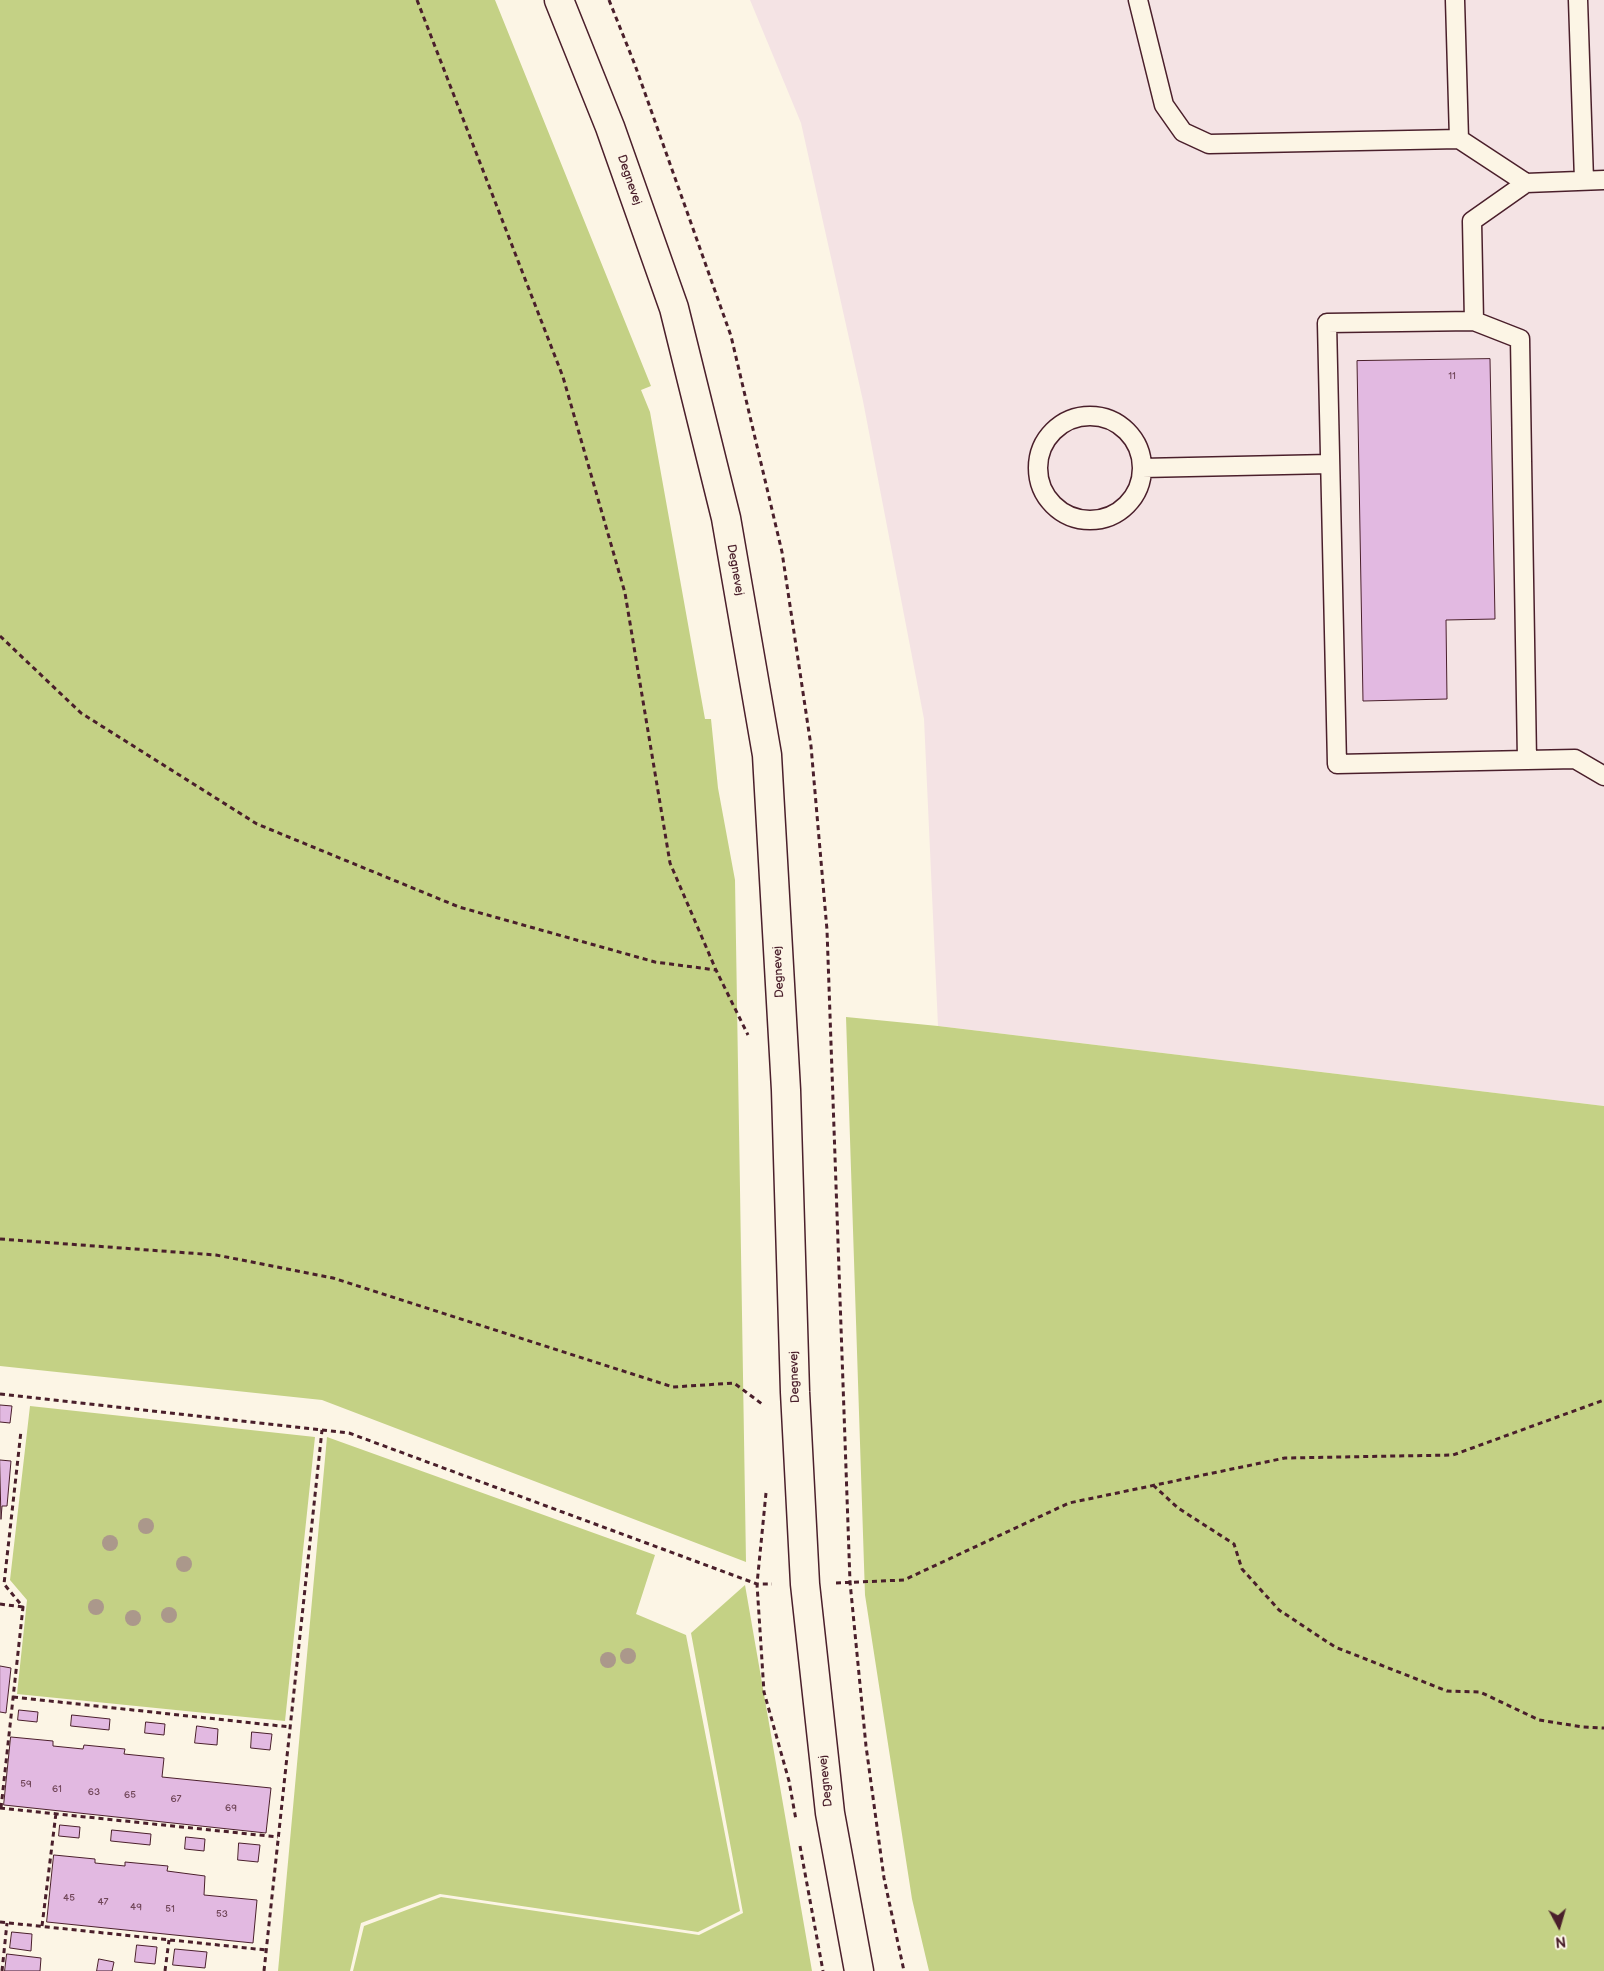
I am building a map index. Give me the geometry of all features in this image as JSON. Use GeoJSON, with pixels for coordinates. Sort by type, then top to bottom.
{"type":"FeatureCollection","features":[{"type":"Feature","properties":{"kind":"street","name":"Degnevej"},"geometry":{"type":"LineString","coordinates":[[559,0],[610,127],[674,308],[726,518],[767,755],[786,1090],[795,1392],[805,1584],[830,1813],[859,1971]]}},
{"type":"Feature","properties":{"kind":"lane"},"geometry":{"type":"LineString","coordinates":[[1138,0],[1164,105],[1183,132],[1209,144],[1459,139],[1526,183]]}},
{"type":"Feature","properties":{"kind":"lane"},"geometry":{"type":"LineString","coordinates":[[1455,0],[1459,139]]}},
{"type":"Feature","properties":{"kind":"lane"},"geometry":{"type":"LineString","coordinates":[[1578,0],[1584,180]]}},
{"type":"Feature","properties":{"kind":"lane"},"geometry":{"type":"LineString","coordinates":[[1474,321],[1472,221],[1526,183],[1604,180]]}},
{"type":"Feature","properties":{"kind":"lane"},"geometry":{"type":"LineString","coordinates":[[1527,760],[1520,339],[1474,321],[1327,323],[1337,764],[1575,759],[1604,776]]}},
{"type":"Feature","properties":{"kind":"lane"},"geometry":{"type":"LineString","coordinates":[[1086,416],[1104,417],[1119,424],[1132,436],[1140,451],[1142,468],[1140,485],[1131,500],[1118,512],[1102,519],[1085,520],[1068,515],[1054,505],[1043,492],[1038,475],[1039,458],[1045,442],[1056,429],[1070,420],[1086,416]]}},
{"type":"Feature","properties":{"kind":"lane"},"geometry":{"type":"LineString","coordinates":[[1142,468],[1330,464]]}},
{"type":"Feature","properties":{"kind":"path"},"geometry":{"type":"LineString","coordinates":[[417,0],[563,377],[625,593],[670,863],[716,970],[748,1032],[749,1042]]}},
{"type":"Feature","properties":{"kind":"path"},"geometry":{"type":"LineString","coordinates":[[0,636],[81,713],[257,824],[459,907],[656,962],[716,970]]}},
{"type":"Feature","properties":{"kind":"path"},"geometry":{"type":"LineString","coordinates":[[0,1239],[216,1255],[333,1278],[673,1387],[734,1383],[763,1404]]}},
{"type":"Feature","properties":{"kind":"path"},"geometry":{"type":"LineString","coordinates":[[0,1394],[349,1433],[758,1584],[904,1580],[1069,1503],[1285,1458],[1453,1454],[1604,1400]]}},
{"type":"Feature","properties":{"kind":"path"},"geometry":{"type":"LineString","coordinates":[[763,1394],[763,1414]]}},
{"type":"Feature","properties":{"kind":"path"},"geometry":{"type":"LineString","coordinates":[[264,1971],[322,1430]]}},
{"type":"Feature","properties":{"kind":"path"},"geometry":{"type":"LineString","coordinates":[[21,1431],[4,1584],[24,1607],[0,1808],[278,1837]]}},
{"type":"Feature","properties":{"kind":"path"},"geometry":{"type":"LineString","coordinates":[[1153,1485],[1178,1508],[1234,1544],[1242,1569],[1279,1610],[1335,1647],[1447,1691],[1480,1692],[1539,1720],[1604,1728]]}},
{"type":"Feature","properties":{"kind":"path"},"geometry":{"type":"LineString","coordinates":[[766,1491],[758,1584],[764,1692],[789,1781],[797,1829]]}},
{"type":"Feature","properties":{"kind":"path"},"geometry":{"type":"LineString","coordinates":[[0,1604],[24,1607]]}},
{"type":"Feature","properties":{"kind":"path"},"geometry":{"type":"LineString","coordinates":[[13,1697],[290,1727]]}},
{"type":"Feature","properties":{"kind":"path"},"geometry":{"type":"LineString","coordinates":[[42,1926],[56,1814]]}},
{"type":"Feature","properties":{"kind":"path"},"geometry":{"type":"LineString","coordinates":[[799,1838],[823,1971]]}},
{"type":"Feature","properties":{"kind":"path"},"geometry":{"type":"LineString","coordinates":[[0,1922],[266,1950]]}},
{"type":"Feature","properties":{"kind":"path"},"geometry":{"type":"LineString","coordinates":[[2,1971],[7,1922]]}},
{"type":"Feature","properties":{"kind":"path"},"geometry":{"type":"LineString","coordinates":[[165,1971],[169,1940]]}},
{"type":"Feature","properties":{"kind":"shaded area"},"geometry":{"type":"Polygon","coordinates":[[[750,0],[1604,0],[1604,1106],[938,1026],[924,719],[863,401],[801,123],[750,0]]]}},
{"type":"Feature","properties":{"kind":"green space"},"geometry":{"type":"Polygon","coordinates":[[[0,0],[495,0],[651,386],[641,390],[650,412],[705,719],[711,719],[718,788],[735,880],[746,1562],[322,1400],[0,1366],[0,0]]]}},
{"type":"Feature","properties":{"kind":"green space"},"geometry":{"type":"Polygon","coordinates":[[[846,1017],[938,1026],[1604,1106],[1604,1971],[929,1971],[912,1899],[865,1595],[846,1017]]]}},
{"type":"Feature","properties":{"kind":"green space"},"geometry":{"type":"Polygon","coordinates":[[[30,1406],[315,1437],[285,1721],[17,1694],[27,1600],[10,1580],[30,1406]]]}},
{"type":"Feature","properties":{"kind":"green space"},"geometry":{"type":"Polygon","coordinates":[[[327,1437],[655,1555],[636,1614],[686,1635],[740,1911],[698,1932],[440,1894],[361,1923],[350,1971],[278,1971],[327,1437]]]}},
{"type":"Feature","properties":{"kind":"green space"},"geometry":{"type":"Polygon","coordinates":[[[745,1585],[812,1971],[353,1971],[364,1926],[441,1897],[699,1935],[743,1913],[691,1633],[745,1585]]]}},
{"type":"Feature","properties":{"kind":"building"},"geometry":{"type":"Polygon","coordinates":[[[1490,359],[1495,619],[1446,620],[1447,699],[1363,701],[1357,361],[1490,359]]]}},
{"type":"Feature","properties":{"kind":"building"},"geometry":{"type":"Polygon","coordinates":[[[0,1405],[12,1406],[10,1423],[0,1422],[0,1405]]]}},
{"type":"Feature","properties":{"kind":"building"},"geometry":{"type":"Polygon","coordinates":[[[0,1460],[11,1461],[7,1506],[2,1506],[1,1519],[0,1460]]]}},
{"type":"Feature","properties":{"kind":"building"},"geometry":{"type":"Polygon","coordinates":[[[0,1666],[11,1668],[6,1713],[0,1712],[0,1666]]]}},
{"type":"Feature","properties":{"kind":"building"},"geometry":{"type":"Polygon","coordinates":[[[19,1710],[38,1712],[37,1722],[18,1720],[19,1710]]]}},
{"type":"Feature","properties":{"kind":"building"},"geometry":{"type":"Polygon","coordinates":[[[72,1715],[110,1719],[109,1730],[71,1726],[72,1715]]]}},
{"type":"Feature","properties":{"kind":"building"},"geometry":{"type":"Polygon","coordinates":[[[146,1722],[165,1724],[164,1735],[145,1733],[146,1722]]]}},
{"type":"Feature","properties":{"kind":"building"},"geometry":{"type":"Polygon","coordinates":[[[197,1726],[218,1729],[217,1745],[195,1743],[197,1726]]]}},
{"type":"Feature","properties":{"kind":"building"},"geometry":{"type":"Polygon","coordinates":[[[252,1732],[272,1734],[270,1750],[251,1748],[252,1732]]]}},
{"type":"Feature","properties":{"kind":"building"},"geometry":{"type":"Polygon","coordinates":[[[11,1737],[53,1741],[53,1746],[83,1749],[84,1745],[125,1749],[124,1754],[164,1758],[162,1777],[271,1788],[266,1833],[4,1805],[11,1737]]]}},
{"type":"Feature","properties":{"kind":"building"},"geometry":{"type":"Polygon","coordinates":[[[60,1825],[80,1827],[79,1838],[59,1836],[60,1825]]]}},
{"type":"Feature","properties":{"kind":"building"},"geometry":{"type":"Polygon","coordinates":[[[112,1830],[151,1834],[150,1845],[111,1841],[112,1830]]]}},
{"type":"Feature","properties":{"kind":"building"},"geometry":{"type":"Polygon","coordinates":[[[186,1837],[205,1839],[204,1851],[185,1849],[186,1837]]]}},
{"type":"Feature","properties":{"kind":"building"},"geometry":{"type":"Polygon","coordinates":[[[239,1843],[260,1845],[258,1862],[238,1860],[239,1843]]]}},
{"type":"Feature","properties":{"kind":"building"},"geometry":{"type":"Polygon","coordinates":[[[54,1855],[95,1859],[95,1863],[125,1866],[125,1862],[168,1866],[167,1871],[205,1876],[204,1895],[257,1900],[253,1943],[47,1922],[54,1855]]]}},
{"type":"Feature","properties":{"kind":"building"},"geometry":{"type":"Polygon","coordinates":[[[12,1932],[32,1934],[31,1951],[10,1948],[12,1932]]]}},
{"type":"Feature","properties":{"kind":"building"},"geometry":{"type":"Polygon","coordinates":[[[137,1945],[157,1947],[155,1964],[135,1962],[137,1945]]]}},
{"type":"Feature","properties":{"kind":"building"},"geometry":{"type":"Polygon","coordinates":[[[175,1949],[207,1952],[205,1968],[173,1965],[175,1949]]]}},
{"type":"Feature","properties":{"kind":"building"},"geometry":{"type":"Polygon","coordinates":[[[7,1954],[41,1958],[40,1971],[5,1971],[7,1954]]]}},
{"type":"Feature","properties":{"kind":"building"},"geometry":{"type":"Polygon","coordinates":[[[99,1959],[114,1962],[112,1971],[97,1971],[99,1959]]]}}]}
